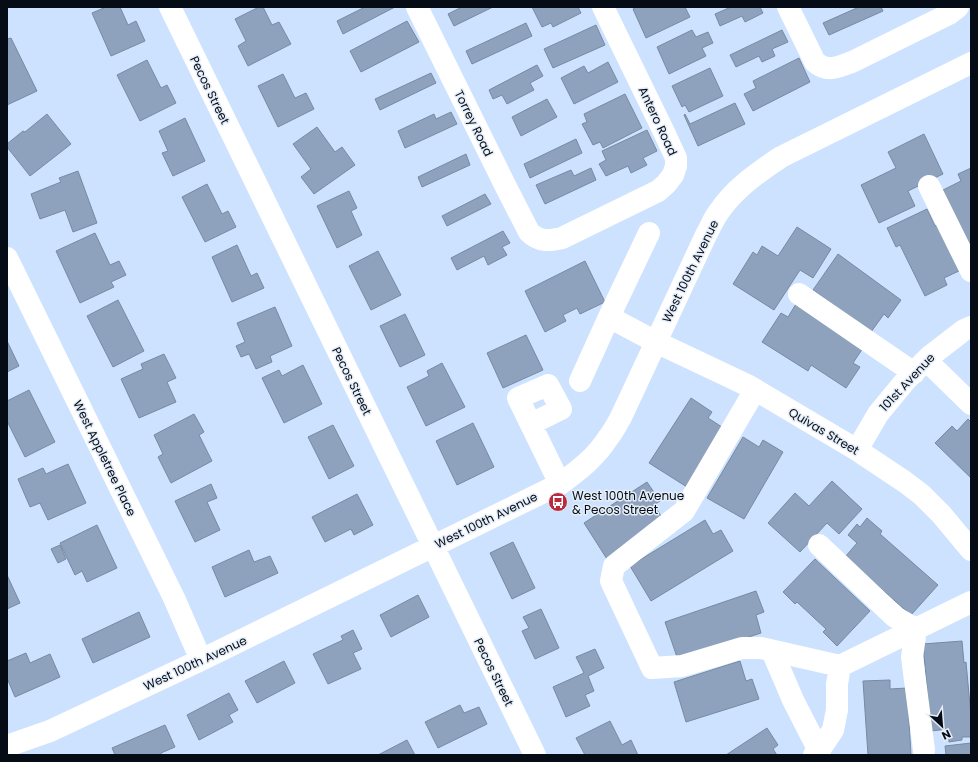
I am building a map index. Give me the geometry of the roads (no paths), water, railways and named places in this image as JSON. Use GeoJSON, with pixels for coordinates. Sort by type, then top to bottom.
{"type":"FeatureCollection","features":[{"type":"Feature","properties":{"kind":"street","name":"Pecos Street"},"geometry":{"type":"LineString","coordinates":[[170,7],[532,754]]}},
{"type":"Feature","properties":{"kind":"street","name":"Torrey Road"},"geometry":{"type":"LineString","coordinates":[[418,7],[507,189],[529,232],[534,237]]}},
{"type":"Feature","properties":{"kind":"street","name":"Antero Road"},"geometry":{"type":"LineString","coordinates":[[534,237],[544,241],[562,238],[658,191],[673,175],[676,166],[676,158],[603,7]]}},
{"type":"Feature","properties":{"kind":"street"},"geometry":{"type":"LineString","coordinates":[[788,7],[815,62],[820,66],[827,68],[835,68],[852,62],[950,14],[958,7]]}},
{"type":"Feature","properties":{"kind":"street","name":"West 100th Avenue"},"geometry":{"type":"LineString","coordinates":[[7,746],[50,730],[202,660],[560,484],[577,472],[608,439],[621,416],[706,235],[718,213],[734,193],[749,179],[781,157],[971,63]]}},
{"type":"Feature","properties":{"kind":"street"},"geometry":{"type":"LineString","coordinates":[[929,186],[971,271]]}},
{"type":"Feature","properties":{"kind":"street"},"geometry":{"type":"LineString","coordinates":[[580,382],[649,233]]}},
{"type":"Feature","properties":{"kind":"street","name":"West Appletree Place"},"geometry":{"type":"LineString","coordinates":[[7,258],[174,598],[202,660]]}},
{"type":"Feature","properties":{"kind":"street"},"geometry":{"type":"LineString","coordinates":[[799,294],[920,366],[971,404]]}},
{"type":"Feature","properties":{"kind":"street","name":"Quivas Street"},"geometry":{"type":"LineString","coordinates":[[609,317],[656,342],[755,390],[857,450],[905,482],[922,496],[941,514],[971,550]]}},
{"type":"Feature","properties":{"kind":"street","name":"101st Avenue"},"geometry":{"type":"LineString","coordinates":[[857,450],[878,414],[920,366],[944,345],[971,326]]}},
{"type":"Feature","properties":{"kind":"street"},"geometry":{"type":"LineString","coordinates":[[755,390],[684,511],[614,566],[611,581],[652,668],[682,666],[742,648],[761,648],[840,666],[971,602]]}},
{"type":"Feature","properties":{"kind":"street"},"geometry":{"type":"LineString","coordinates":[[531,424],[560,484]]}},
{"type":"Feature","properties":{"kind":"street"},"geometry":{"type":"LineString","coordinates":[[819,545],[895,617],[916,629]]}},
{"type":"Feature","properties":{"kind":"street"},"geometry":{"type":"LineString","coordinates":[[916,629],[912,657],[924,750]]}},
{"type":"Feature","properties":{"kind":"street"},"geometry":{"type":"LineString","coordinates":[[772,651],[816,753]]}},
{"type":"Feature","properties":{"kind":"street"},"geometry":{"type":"LineString","coordinates":[[816,753],[833,730],[837,710],[837,684],[840,666]]}},
{"type":"Feature","properties":{"kind":"place","name":"West 100th Avenue & Pecos Street"},"geometry":{"type":"Point","coordinates":[558,502]}}]}
